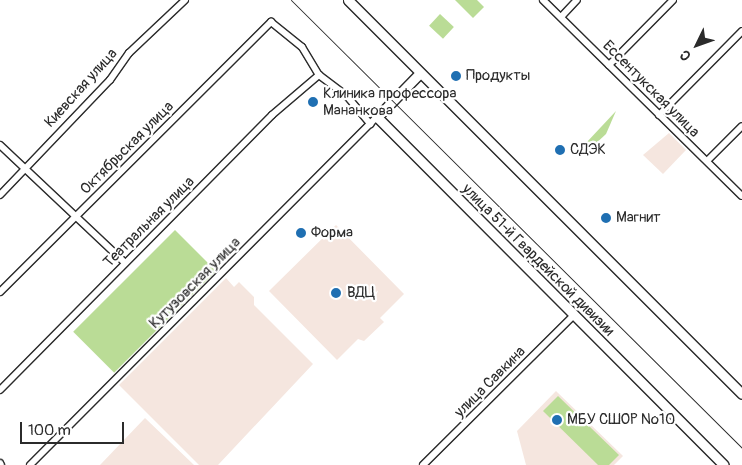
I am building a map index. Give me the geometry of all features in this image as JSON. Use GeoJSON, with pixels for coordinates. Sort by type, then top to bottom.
{"type":"FeatureCollection","features":[{"type":"Feature","properties":{"kind":"main road"},"geometry":{"type":"LineString","coordinates":[[348,0],[742,394]]}},
{"type":"Feature","properties":{"kind":"main road"},"geometry":{"type":"LineString","coordinates":[[377,117],[420,73]]}},
{"type":"Feature","properties":{"kind":"main road","name":"улица 51-й Гвардейской дивизии"},"geometry":{"type":"LineString","coordinates":[[377,117],[724,465]]}},
{"type":"Feature","properties":{"kind":"street","name":"Киевская улица"},"geometry":{"type":"LineString","coordinates":[[0,195],[110,80],[129,53],[185,0]]}},
{"type":"Feature","properties":{"kind":"street","name":"Ессентукская улица"},"geometry":{"type":"LineString","coordinates":[[543,0],[742,196]]}},
{"type":"Feature","properties":{"kind":"street"},"geometry":{"type":"LineString","coordinates":[[561,17],[577,0]]}},
{"type":"Feature","properties":{"kind":"street"},"geometry":{"type":"LineString","coordinates":[[609,65],[673,0]]}},
{"type":"Feature","properties":{"kind":"street","name":"Октябрьская улица"},"geometry":{"type":"LineString","coordinates":[[0,292],[271,22],[302,47],[319,75]]}},
{"type":"Feature","properties":{"kind":"street"},"geometry":{"type":"LineString","coordinates":[[659,115],[742,31]]}},
{"type":"Feature","properties":{"kind":"street"},"geometry":{"type":"LineString","coordinates":[[319,75],[346,95],[370,124]]}},
{"type":"Feature","properties":{"kind":"street","name":"Театральная улица"},"geometry":{"type":"LineString","coordinates":[[0,390],[272,116],[319,75]]}},
{"type":"Feature","properties":{"kind":"street","name":"Кутузовская улица"},"geometry":{"type":"LineString","coordinates":[[30,465],[377,117]]}},
{"type":"Feature","properties":{"kind":"street"},"geometry":{"type":"LineString","coordinates":[[707,161],[742,126]]}},
{"type":"Feature","properties":{"kind":"street"},"geometry":{"type":"LineString","coordinates":[[0,145],[75,218],[125,263]]}},
{"type":"Feature","properties":{"kind":"street","name":"улица Савкина"},"geometry":{"type":"LineString","coordinates":[[423,465],[574,315]]}},
{"type":"Feature","properties":{"kind":"shaded area"},"geometry":{"type":"Polygon","coordinates":[[[669,133],[686,150],[663,174],[643,155],[669,133]]]}},
{"type":"Feature","properties":{"kind":"shaded area","name":"ВДЦ"},"geometry":{"type":"Polygon","coordinates":[[[336,225],[404,294],[380,318],[384,322],[364,341],[358,339],[337,360],[269,291],[336,225]]]}},
{"type":"Feature","properties":{"kind":"shaded area"},"geometry":{"type":"Polygon","coordinates":[[[226,278],[234,287],[239,282],[254,297],[254,305],[313,364],[218,465],[199,465],[119,385],[226,278]]]}},
{"type":"Feature","properties":{"kind":"shaded area","name":"МБУ СШОР №10"},"geometry":{"type":"Polygon","coordinates":[[[556,391],[623,456],[614,465],[526,465],[517,431],[556,391]]]}},
{"type":"Feature","properties":{"kind":"shaded area"},"geometry":{"type":"Polygon","coordinates":[[[145,418],[194,465],[100,465],[145,418]]]}},
{"type":"Feature","properties":{"kind":"green space"},"geometry":{"type":"Polygon","coordinates":[[[455,0],[477,0],[484,7],[473,18],[455,0]]]}},
{"type":"Feature","properties":{"kind":"green space"},"geometry":{"type":"Polygon","coordinates":[[[440,14],[454,27],[443,39],[429,26],[440,14]]]}},
{"type":"Feature","properties":{"kind":"green space"},"geometry":{"type":"Polygon","coordinates":[[[616,111],[606,134],[591,148],[586,143],[616,111]]]}},
{"type":"Feature","properties":{"kind":"green space"},"geometry":{"type":"Polygon","coordinates":[[[175,230],[216,271],[114,373],[73,332],[175,230]]]}},
{"type":"Feature","properties":{"kind":"green space"},"geometry":{"type":"Polygon","coordinates":[[[558,396],[619,455],[609,465],[598,465],[543,411],[558,396]]]}},
{"type":"Feature","properties":{"kind":"tram line"},"geometry":{"type":"LineString","coordinates":[[291,0],[742,448]]}},
{"type":"Feature","properties":{"kind":"place","name":"Продукты"},"geometry":{"type":"Point","coordinates":[456,76]}},
{"type":"Feature","properties":{"kind":"place","name":"Клиника профессора Мананкова"},"geometry":{"type":"Point","coordinates":[313,102]}},
{"type":"Feature","properties":{"kind":"place","name":"СДЭК"},"geometry":{"type":"Point","coordinates":[560,150]}},
{"type":"Feature","properties":{"kind":"place","name":"Магнит"},"geometry":{"type":"Point","coordinates":[606,218]}},
{"type":"Feature","properties":{"kind":"place","name":"Форма"},"geometry":{"type":"Point","coordinates":[301,233]}},
{"type":"Feature","properties":{"kind":"place","name":"ВДЦ"},"geometry":{"type":"Point","coordinates":[336,293]}},
{"type":"Feature","properties":{"kind":"place","name":"МБУ СШОР №10"},"geometry":{"type":"Point","coordinates":[557,420]}}]}
